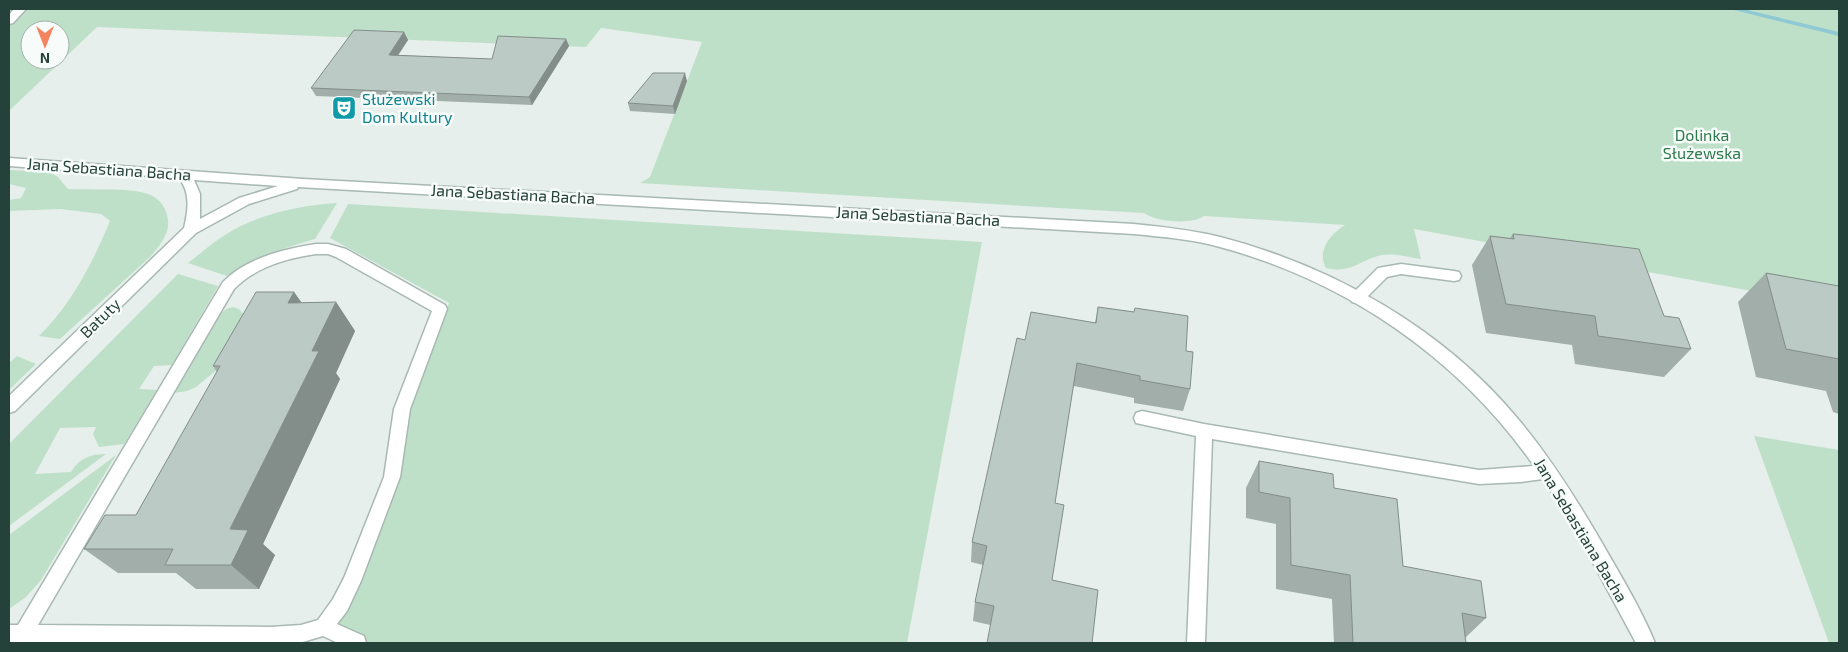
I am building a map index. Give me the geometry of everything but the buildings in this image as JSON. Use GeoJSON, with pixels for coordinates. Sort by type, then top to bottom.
{"type":"FeatureCollection","features":[{"type":"Feature","properties":{"kind":"street"},"geometry":{"type":"LineString","coordinates":[[9,21],[20,9]]}},
{"type":"Feature","properties":{"kind":"street","name":"Jana Sebastiana Bacha"},"geometry":{"type":"LineString","coordinates":[[9,162],[303,183],[1134,228],[1180,234],[1255,252],[1313,275],[1357,298],[1405,328],[1451,362],[1494,403],[1547,471],[1601,558],[1646,643]]}},
{"type":"Feature","properties":{"kind":"street"},"geometry":{"type":"LineString","coordinates":[[183,175],[193,188],[195,212],[191,230]]}},
{"type":"Feature","properties":{"kind":"street","name":"Batuty"},"geometry":{"type":"LineString","coordinates":[[9,406],[191,230],[244,201],[303,183]]}},
{"type":"Feature","properties":{"kind":"street"},"geometry":{"type":"LineString","coordinates":[[315,249],[328,249],[341,253],[440,309],[402,409],[392,476],[352,581],[340,605],[324,627],[301,634],[271,636],[16,634],[154,414],[220,298],[232,282],[253,268],[291,254],[315,249]]}},
{"type":"Feature","properties":{"kind":"street"},"geometry":{"type":"LineString","coordinates":[[1357,298],[1383,272],[1401,269],[1454,276]]}},
{"type":"Feature","properties":{"kind":"street"},"geometry":{"type":"LineString","coordinates":[[1142,418],[1204,431],[1479,476],[1521,475],[1547,471]]}},
{"type":"Feature","properties":{"kind":"street"},"geometry":{"type":"LineString","coordinates":[[1196,643],[1204,431]]}},
{"type":"Feature","properties":{"kind":"street"},"geometry":{"type":"LineString","coordinates":[[324,627],[357,643]]}},
{"type":"Feature","properties":{"kind":"green space","name":"Dolinka Służewska"},"geometry":{"type":"Polygon","coordinates":[[[9,9],[1839,9],[1839,307],[1414,229],[1421,259],[1397,255],[1382,255],[1349,268],[1335,269],[1326,268],[1323,261],[1324,249],[1331,237],[1345,225],[1204,216],[1191,221],[1174,221],[1157,219],[1144,213],[640,183],[650,177],[702,42],[601,28],[586,47],[97,27],[70,53],[70,20],[20,20],[20,70],[52,70],[9,111],[9,9]]]}},
{"type":"Feature","properties":{"kind":"green space"},"geometry":{"type":"Polygon","coordinates":[[[9,170],[49,172],[58,177],[68,189],[138,191],[158,200],[166,212],[168,225],[165,236],[151,256],[60,339],[39,336],[51,324],[71,297],[96,252],[110,221],[101,214],[61,209],[9,211],[9,200],[21,198],[26,188],[9,184],[9,170]]]}},
{"type":"Feature","properties":{"kind":"green space"},"geometry":{"type":"Polygon","coordinates":[[[337,203],[315,239],[269,254],[227,276],[188,263],[220,238],[250,222],[279,212],[337,203]]]}},
{"type":"Feature","properties":{"kind":"green space"},"geometry":{"type":"Polygon","coordinates":[[[348,204],[982,242],[907,643],[364,643],[326,629],[449,303],[330,238],[348,204]]]}},
{"type":"Feature","properties":{"kind":"green space"},"geometry":{"type":"Polygon","coordinates":[[[178,274],[218,286],[172,365],[154,366],[139,389],[157,390],[124,444],[99,447],[93,434],[96,427],[60,428],[35,474],[71,472],[82,460],[95,455],[106,454],[9,526],[9,444],[178,274]]]}},
{"type":"Feature","properties":{"kind":"green space"},"geometry":{"type":"Polygon","coordinates":[[[233,307],[239,309],[258,331],[256,338],[196,387],[174,393],[221,313],[233,307]]]}},
{"type":"Feature","properties":{"kind":"green space"},"geometry":{"type":"Polygon","coordinates":[[[17,356],[36,364],[9,390],[9,363],[17,356]]]}},
{"type":"Feature","properties":{"kind":"green space"},"geometry":{"type":"Polygon","coordinates":[[[1754,436],[1839,450],[1839,643],[1829,643],[1754,436]]]}},
{"type":"Feature","properties":{"kind":"green space"},"geometry":{"type":"Polygon","coordinates":[[[116,455],[41,580],[26,597],[9,609],[9,535],[116,455]]]}},
{"type":"Feature","properties":{"kind":"waterway"},"geometry":{"type":"LineString","coordinates":[[1734,9],[1839,34]]}},
{"type":"Feature","properties":{"kind":"place","name":"Służewski Dom Kultury"},"geometry":{"type":"Point","coordinates":[344,108]}}]}
